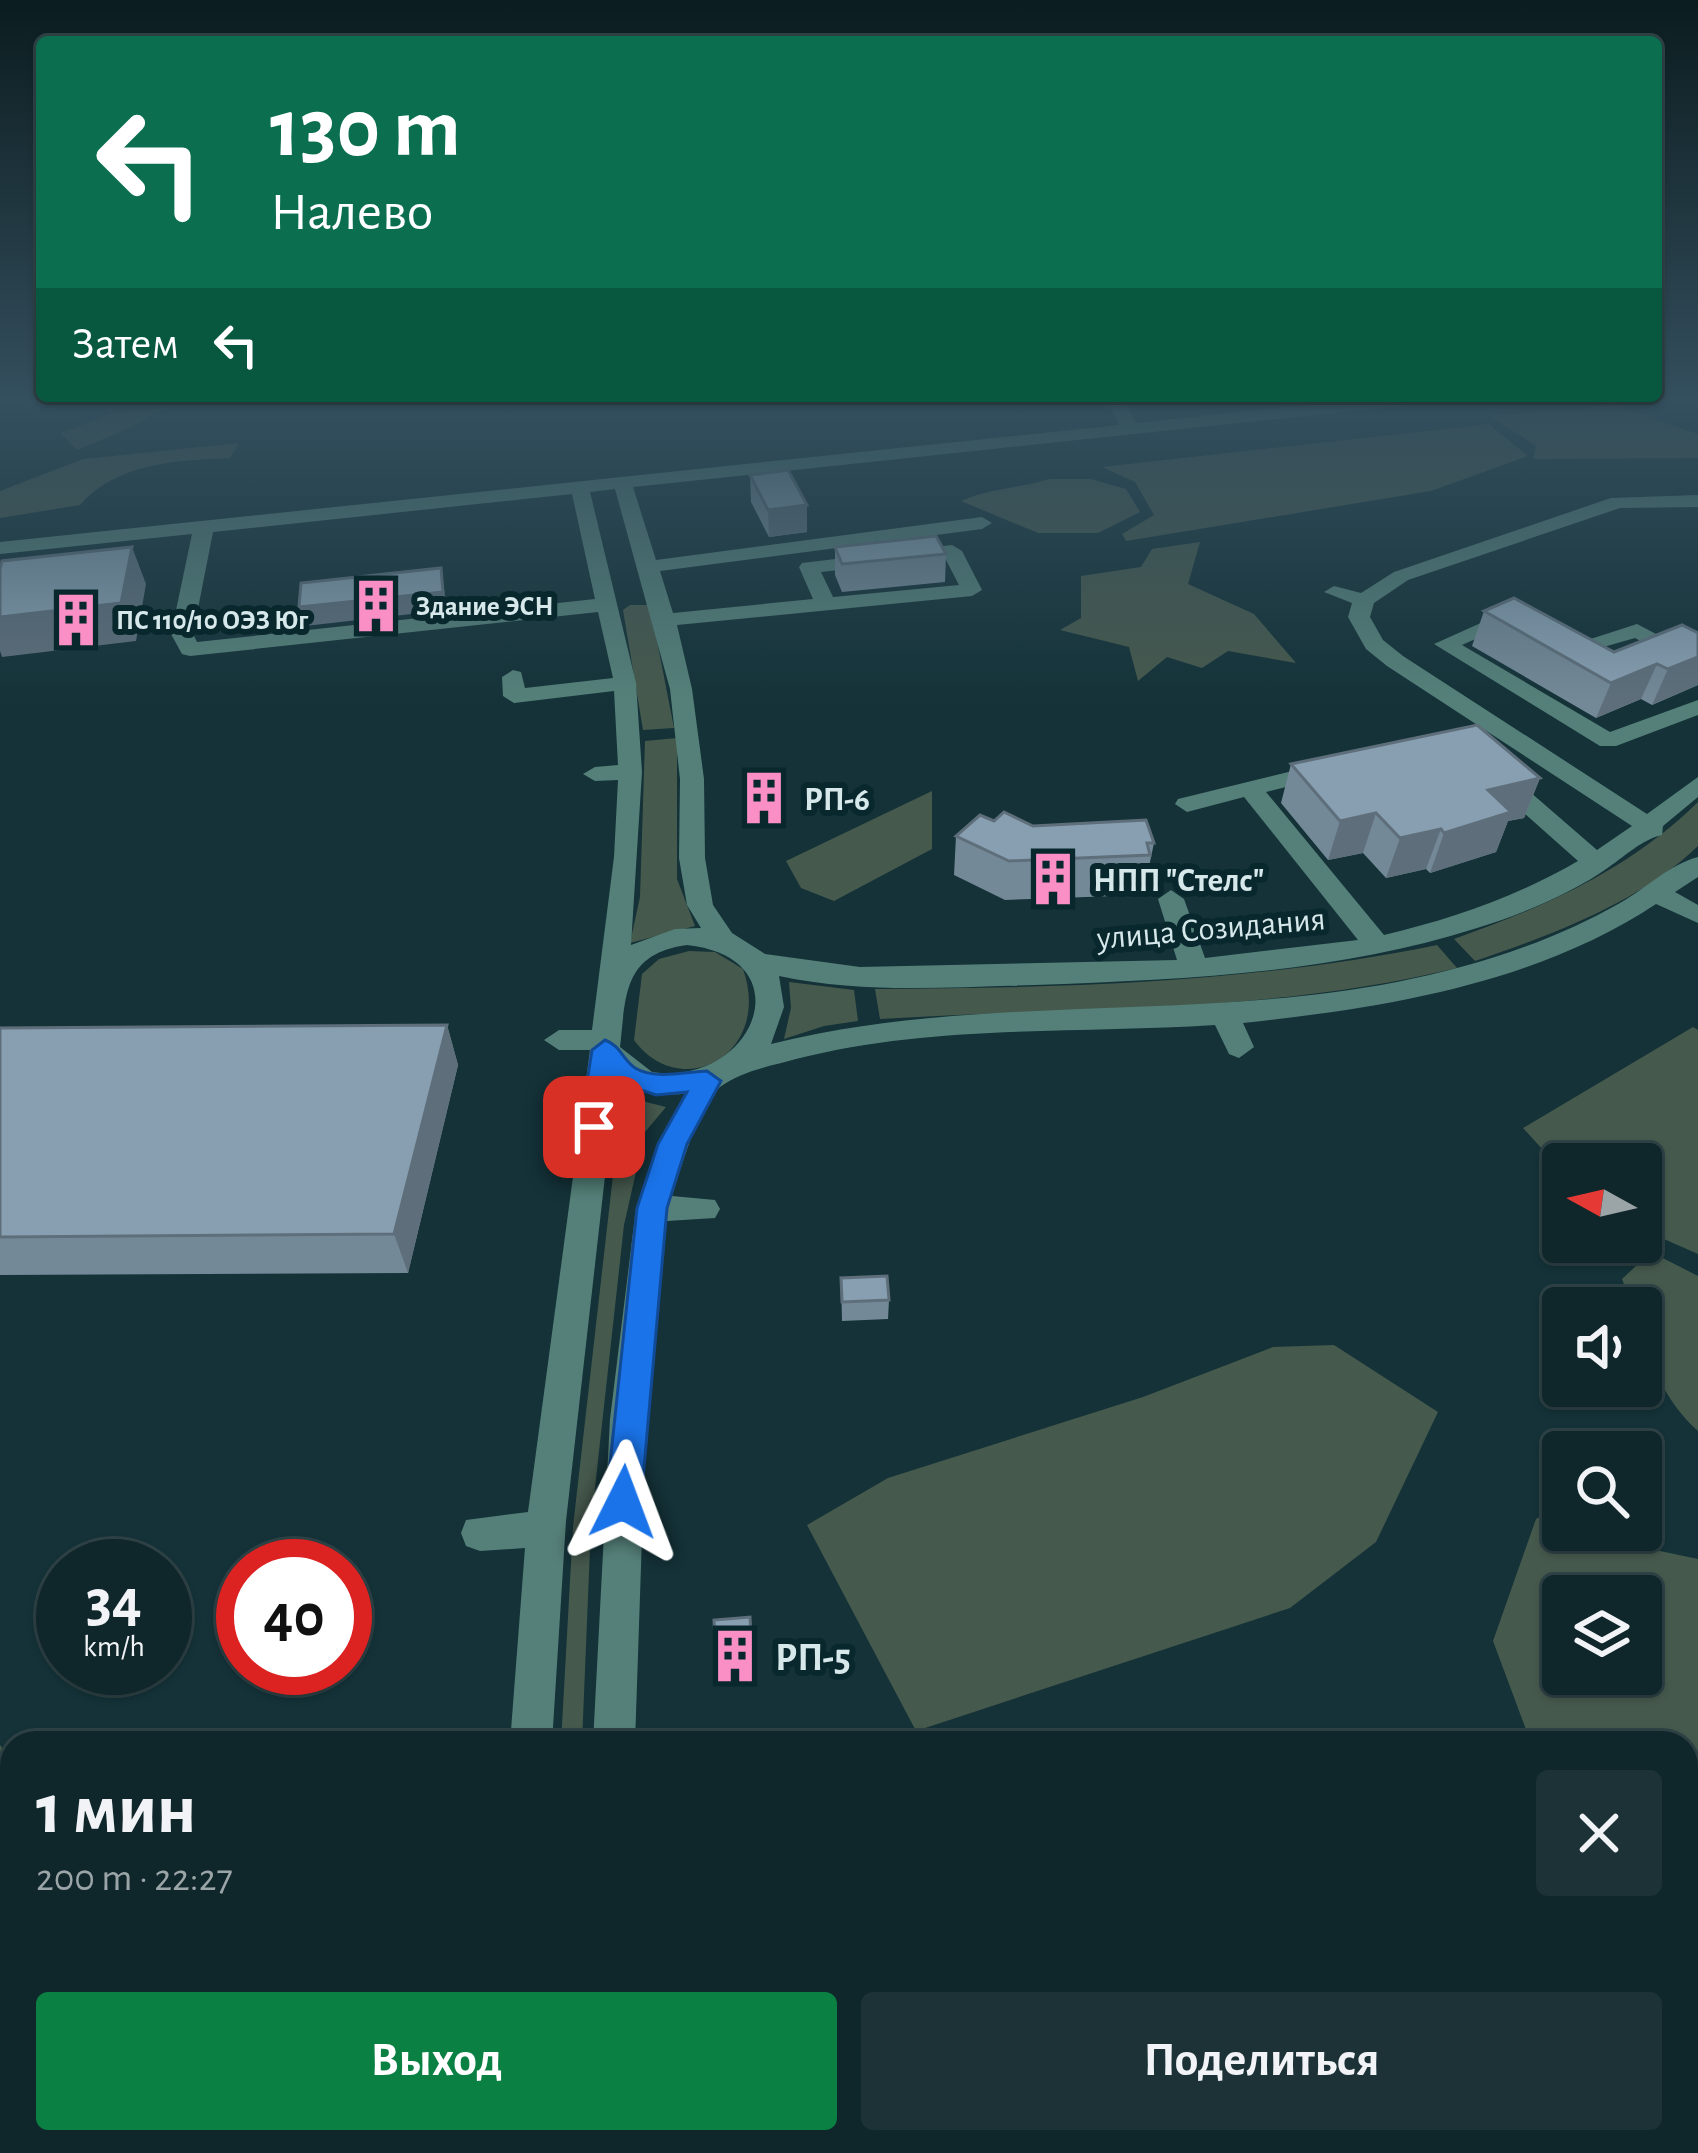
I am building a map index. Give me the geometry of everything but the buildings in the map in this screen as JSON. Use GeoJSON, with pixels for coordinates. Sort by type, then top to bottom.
{"type":"FeatureCollection","features":[{"type":"Feature","properties":{"kind":"street"},"geometry":{"type":"LineString","coordinates":[[0,548],[460,500]]}},
{"type":"Feature","properties":{"kind":"street"},"geometry":{"type":"LineString","coordinates":[[531,1731],[535,1629],[627,857],[630,772],[625,683],[583,500]]}},
{"type":"Feature","properties":{"kind":"street"},"geometry":{"type":"LineString","coordinates":[[627,500],[665,620],[687,732],[692,858],[700,905],[722,939]]}},
{"type":"Feature","properties":{"kind":"street"},"geometry":{"type":"LineString","coordinates":[[1602,500],[1541,528],[1391,570],[1364,600],[1359,617],[1364,629],[1395,661],[1653,829]]}},
{"type":"Feature","properties":{"kind":"street"},"geometry":{"type":"LineString","coordinates":[[1520,517],[1541,528]]}},
{"type":"Feature","properties":{"kind":"street"},"geometry":{"type":"LineString","coordinates":[[204,525],[182,634],[190,649],[606,592],[648,570],[982,523]]}},
{"type":"Feature","properties":{"kind":"street"},"geometry":{"type":"LineString","coordinates":[[665,620],[972,590],[952,551],[809,567],[826,604]]}},
{"type":"Feature","properties":{"kind":"street"},"geometry":{"type":"LineString","coordinates":[[1334,592],[1364,600]]}},
{"type":"Feature","properties":{"kind":"street"},"geometry":{"type":"LineString","coordinates":[[1698,665],[1637,630],[1561,655],[1503,619],[1444,644],[1608,741],[1698,707]]}},
{"type":"Feature","properties":{"kind":"street"},"geometry":{"type":"LineString","coordinates":[[512,677],[514,695],[625,683]]}},
{"type":"Feature","properties":{"kind":"street"},"geometry":{"type":"LineString","coordinates":[[1472,754],[1598,864]]}},
{"type":"Feature","properties":{"kind":"street"},"geometry":{"type":"LineString","coordinates":[[1187,804],[1342,766]]}},
{"type":"Feature","properties":{"kind":"street"},"geometry":{"type":"LineString","coordinates":[[596,774],[630,772]]}},
{"type":"Feature","properties":{"kind":"street","name":"улица Созидания"},"geometry":{"type":"LineString","coordinates":[[759,962],[864,978],[1195,971],[1266,965],[1377,945],[1435,933],[1520,904],[1653,829],[1698,784]]}},
{"type":"Feature","properties":{"kind":"street"},"geometry":{"type":"LineString","coordinates":[[1250,788],[1377,945]]}},
{"type":"Feature","properties":{"kind":"street"},"geometry":{"type":"LineString","coordinates":[[606,1045],[624,1074],[656,1085],[707,1081],[746,1061],[874,1031],[1226,1016],[1361,1000],[1476,976],[1570,942],[1658,894],[1698,865]]}},
{"type":"Feature","properties":{"kind":"street"},"geometry":{"type":"LineString","coordinates":[[1658,894],[1696,916]]}},
{"type":"Feature","properties":{"kind":"street"},"geometry":{"type":"LineString","coordinates":[[1171,899],[1195,971]]}},
{"type":"Feature","properties":{"kind":"street"},"geometry":{"type":"LineString","coordinates":[[612,983],[622,963],[652,946],[692,936],[741,946],[759,962],[769,986],[770,1008],[764,1036],[746,1061]]}},
{"type":"Feature","properties":{"kind":"street"},"geometry":{"type":"LineString","coordinates":[[1226,1016],[1239,1047]]}},
{"type":"Feature","properties":{"kind":"street"},"geometry":{"type":"LineString","coordinates":[[559,1040],[606,1045]]}},
{"type":"Feature","properties":{"kind":"street"},"geometry":{"type":"LineString","coordinates":[[615,1731],[628,1419],[652,1208],[673,1144],[707,1081]]}},
{"type":"Feature","properties":{"kind":"street"},"geometry":{"type":"LineString","coordinates":[[652,1208],[704,1209]]}},
{"type":"Feature","properties":{"kind":"street"},"geometry":{"type":"LineString","coordinates":[[480,1533],[546,1529]]}},
{"type":"Feature","properties":{"kind":"green space"},"geometry":{"type":"Polygon","coordinates":[[[0,500],[85,500],[80,505],[0,518],[0,500]]]}},
{"type":"Feature","properties":{"kind":"green space"},"geometry":{"type":"Polygon","coordinates":[[[1133,500],[1140,512],[1098,533],[1038,533],[961,501],[1133,500]]]}},
{"type":"Feature","properties":{"kind":"green space"},"geometry":{"type":"Polygon","coordinates":[[[1146,500],[1373,500],[1126,541],[1122,534],[1154,515],[1146,500]]]}},
{"type":"Feature","properties":{"kind":"green space"},"geometry":{"type":"Polygon","coordinates":[[[1200,542],[1188,584],[1254,614],[1296,663],[1228,651],[1202,668],[1167,657],[1138,681],[1129,647],[1060,630],[1081,618],[1081,576],[1141,567],[1152,549],[1200,542]]]}},
{"type":"Feature","properties":{"kind":"green space"},"geometry":{"type":"Polygon","coordinates":[[[630,605],[650,605],[674,728],[643,730],[623,610],[630,605]]]}},
{"type":"Feature","properties":{"kind":"green space"},"geometry":{"type":"Polygon","coordinates":[[[677,738],[677,879],[695,926],[630,943],[640,897],[645,741],[677,738]]]}},
{"type":"Feature","properties":{"kind":"green space"},"geometry":{"type":"Polygon","coordinates":[[[932,791],[932,849],[834,901],[801,888],[786,861],[932,791]]]}},
{"type":"Feature","properties":{"kind":"green space"},"geometry":{"type":"Polygon","coordinates":[[[1698,802],[1698,846],[1622,901],[1475,961],[1454,939],[1584,884],[1643,848],[1698,802]]]}},
{"type":"Feature","properties":{"kind":"green space"},"geometry":{"type":"Polygon","coordinates":[[[1437,945],[1457,968],[1386,983],[1242,1001],[880,1019],[875,989],[1158,981],[1298,968],[1437,945]]]}},
{"type":"Feature","properties":{"kind":"green space"},"geometry":{"type":"Polygon","coordinates":[[[689,951],[715,952],[743,969],[749,999],[745,1025],[734,1046],[697,1068],[675,1068],[653,1059],[634,1040],[642,974],[659,959],[689,951]]]}},
{"type":"Feature","properties":{"kind":"green space"},"geometry":{"type":"Polygon","coordinates":[[[789,982],[854,990],[858,1021],[784,1039],[791,1008],[789,982]]]}},
{"type":"Feature","properties":{"kind":"green space"},"geometry":{"type":"Polygon","coordinates":[[[1693,1027],[1698,1030],[1698,1254],[1662,1238],[1662,1143],[1542,1143],[1542,1149],[1523,1128],[1693,1027]]]}},
{"type":"Feature","properties":{"kind":"green space"},"geometry":{"type":"Polygon","coordinates":[[[622,1096],[666,1107],[645,1132],[624,1225],[591,1524],[582,1731],[562,1731],[573,1527],[622,1096]]]}},
{"type":"Feature","properties":{"kind":"green space"},"geometry":{"type":"Polygon","coordinates":[[[1662,1258],[1698,1276],[1698,1431],[1662,1383],[1662,1287],[1625,1287],[1622,1279],[1639,1263],[1662,1263],[1662,1258]]]}},
{"type":"Feature","properties":{"kind":"green space"},"geometry":{"type":"Polygon","coordinates":[[[1334,1345],[1438,1412],[1376,1542],[1290,1608],[916,1731],[807,1525],[888,1478],[1143,1397],[1273,1347],[1334,1345]]]}},
{"type":"Feature","properties":{"kind":"green space"},"geometry":{"type":"Polygon","coordinates":[[[1542,1516],[1542,1551],[1660,1551],[1698,1559],[1698,1731],[1527,1731],[1493,1641],[1536,1519],[1542,1516]]]}},
{"type":"Feature","properties":{"kind":"place","name":"Здание ЭСН"},"geometry":{"type":"Point","coordinates":[376,606]}},
{"type":"Feature","properties":{"kind":"place","name":"ПС 110/10 ОЭЗ Юг"},"geometry":{"type":"Point","coordinates":[76,620]}},
{"type":"Feature","properties":{"kind":"place","name":"РП-6"},"geometry":{"type":"Point","coordinates":[764,798]}},
{"type":"Feature","properties":{"kind":"place","name":"НПП \"Стелс\""},"geometry":{"type":"Point","coordinates":[1053,879]}},
{"type":"Feature","properties":{"kind":"place","name":"РП-5"},"geometry":{"type":"Point","coordinates":[735,1656]}},
{"type":"Feature","properties":{"kind":"route"},"geometry":{"type":"LineString","coordinates":[[594,1127],[605,1050],[624,1074],[656,1085],[707,1081],[673,1144],[652,1208],[623,1502]]}}]}
